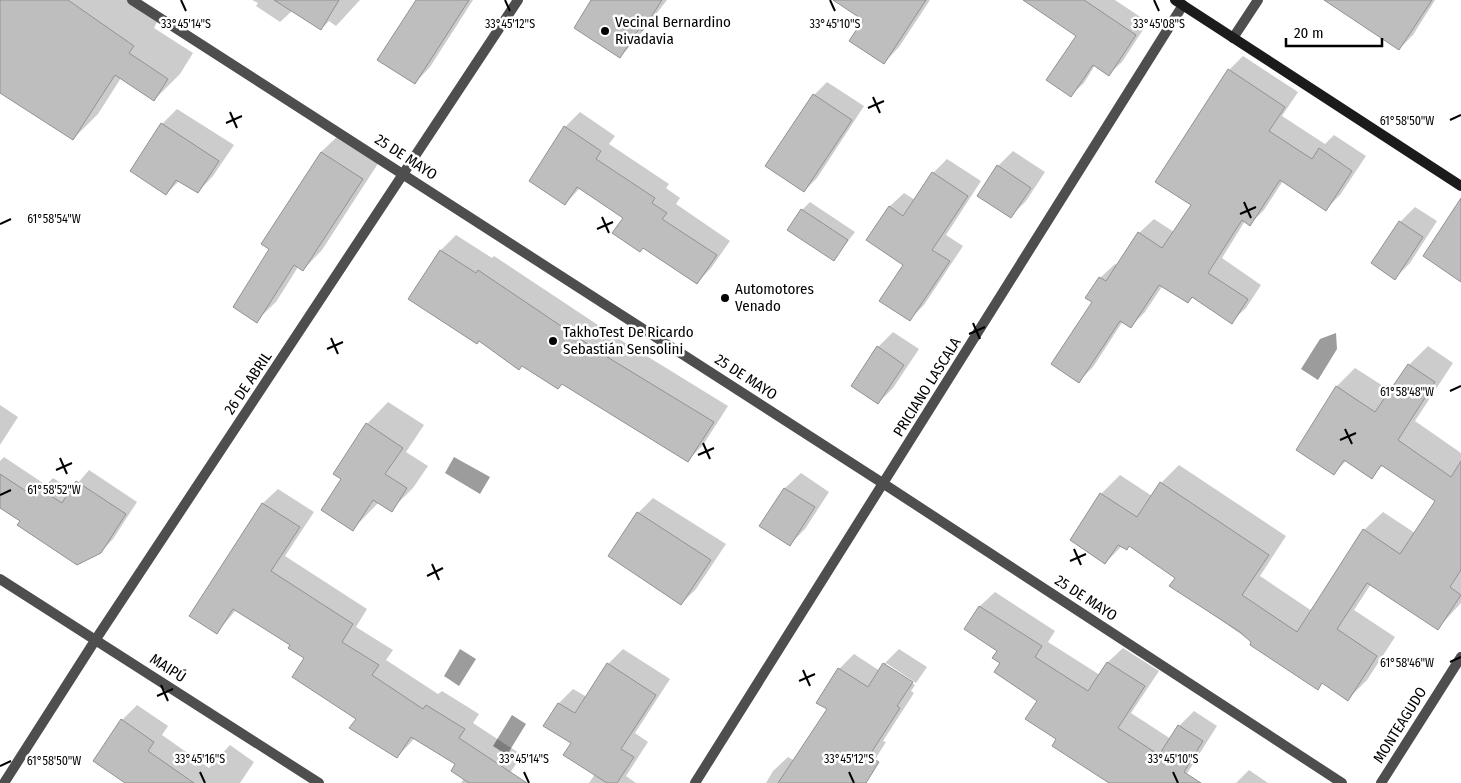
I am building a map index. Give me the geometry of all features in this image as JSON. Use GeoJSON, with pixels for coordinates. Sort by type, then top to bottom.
{"type":"FeatureCollection","features":[{"type":"Feature","properties":{"kind":"main road"},"geometry":{"type":"LineString","coordinates":[[1179,3],[1461,186]]}},
{"type":"Feature","properties":{"kind":"street","name":"25 DE MAYO"},"geometry":{"type":"LineString","coordinates":[[132,0],[884,484],[1342,783]]}},
{"type":"Feature","properties":{"kind":"street","name":"26 DE ABRIL"},"geometry":{"type":"LineString","coordinates":[[4,783],[96,638],[518,0]]}},
{"type":"Feature","properties":{"kind":"street"},"geometry":{"type":"LineString","coordinates":[[1233,38],[1258,0]]}},
{"type":"Feature","properties":{"kind":"street","name":"PRICIANO LASCALA"},"geometry":{"type":"LineString","coordinates":[[694,783],[884,484],[1179,3]]}},
{"type":"Feature","properties":{"kind":"street","name":"MAIPÚ"},"geometry":{"type":"LineString","coordinates":[[0,579],[96,638],[319,783]]}},
{"type":"Feature","properties":{"kind":"street","name":"MONTEAGUDO"},"geometry":{"type":"LineString","coordinates":[[1381,783],[1461,658]]}},
{"type":"Feature","properties":{"kind":"shaded area"},"geometry":{"type":"Polygon","coordinates":[[[1336,333],[1337,349],[1318,380],[1301,369],[1320,339],[1336,333]]]}},
{"type":"Feature","properties":{"kind":"shaded area"},"geometry":{"type":"Polygon","coordinates":[[[454,457],[490,477],[480,494],[445,473],[454,457]]]}},
{"type":"Feature","properties":{"kind":"shaded area"},"geometry":{"type":"Polygon","coordinates":[[[460,649],[476,659],[459,686],[444,676],[460,649]]]}},
{"type":"Feature","properties":{"kind":"shaded area"},"geometry":{"type":"Polygon","coordinates":[[[512,715],[526,724],[507,755],[493,746],[512,715]]]}},
{"type":"Feature","properties":{"kind":"building"},"geometry":{"type":"Polygon","coordinates":[[[0,0],[68,0],[134,46],[129,53],[168,79],[154,101],[115,75],[73,140],[0,93],[0,0]]]}},
{"type":"Feature","properties":{"kind":"building"},"geometry":{"type":"Polygon","coordinates":[[[274,0],[339,0],[321,30],[274,0]]]}},
{"type":"Feature","properties":{"kind":"building"},"geometry":{"type":"Polygon","coordinates":[[[416,0],[469,0],[415,84],[377,60],[416,0]]]}},
{"type":"Feature","properties":{"kind":"building"},"geometry":{"type":"Polygon","coordinates":[[[591,0],[662,0],[642,31],[639,29],[620,58],[574,28],[591,0]]]}},
{"type":"Feature","properties":{"kind":"building"},"geometry":{"type":"Polygon","coordinates":[[[833,0],[926,0],[884,64],[849,41],[863,20],[833,0]]]}},
{"type":"Feature","properties":{"kind":"building"},"geometry":{"type":"Polygon","coordinates":[[[1023,0],[1084,0],[1136,35],[1109,76],[1093,65],[1071,97],[1046,80],[1076,36],[1023,0]]]}},
{"type":"Feature","properties":{"kind":"building"},"geometry":{"type":"Polygon","coordinates":[[[1324,0],[1432,0],[1399,50],[1324,0]]]}},
{"type":"Feature","properties":{"kind":"building"},"geometry":{"type":"Polygon","coordinates":[[[1228,69],[1285,107],[1269,131],[1312,159],[1319,148],[1352,171],[1326,211],[1280,180],[1250,226],[1242,220],[1208,273],[1248,299],[1232,324],[1192,297],[1188,303],[1159,285],[1131,328],[1120,321],[1079,383],[1051,364],[1092,302],[1085,298],[1099,277],[1106,281],[1138,232],[1162,248],[1191,205],[1155,182],[1228,69]]]}},
{"type":"Feature","properties":{"kind":"building"},"geometry":{"type":"Polygon","coordinates":[[[813,94],[852,120],[804,192],[765,166],[813,94]]]}},
{"type":"Feature","properties":{"kind":"building"},"geometry":{"type":"Polygon","coordinates":[[[161,123],[219,161],[198,193],[176,180],[166,195],[130,171],[161,123]]]}},
{"type":"Feature","properties":{"kind":"building"},"geometry":{"type":"Polygon","coordinates":[[[564,126],[601,151],[596,159],[655,198],[652,203],[667,213],[662,219],[717,255],[697,284],[643,248],[640,252],[612,233],[623,218],[577,187],[565,205],[529,181],[564,126]]]}},
{"type":"Feature","properties":{"kind":"building"},"geometry":{"type":"Polygon","coordinates":[[[321,152],[363,179],[303,271],[294,265],[257,323],[233,307],[269,249],[261,244],[321,152]]]}},
{"type":"Feature","properties":{"kind":"building"},"geometry":{"type":"Polygon","coordinates":[[[997,165],[1031,188],[1011,218],[977,196],[997,165]]]}},
{"type":"Feature","properties":{"kind":"building"},"geometry":{"type":"Polygon","coordinates":[[[932,172],[968,196],[932,250],[950,261],[910,321],[879,301],[903,265],[866,240],[889,206],[903,216],[932,172]]]}},
{"type":"Feature","properties":{"kind":"building"},"geometry":{"type":"Polygon","coordinates":[[[1461,198],[1461,282],[1423,256],[1461,198]]]}},
{"type":"Feature","properties":{"kind":"building"},"geometry":{"type":"Polygon","coordinates":[[[801,209],[848,240],[834,261],[787,230],[801,209]]]}},
{"type":"Feature","properties":{"kind":"building"},"geometry":{"type":"Polygon","coordinates":[[[1399,221],[1423,237],[1395,280],[1371,263],[1399,221]]]}},
{"type":"Feature","properties":{"kind":"building"},"geometry":{"type":"Polygon","coordinates":[[[440,250],[476,273],[478,270],[604,355],[714,422],[688,462],[562,384],[558,389],[522,366],[519,370],[479,341],[477,344],[408,299],[440,250]]]}},
{"type":"Feature","properties":{"kind":"building"},"geometry":{"type":"Polygon","coordinates":[[[877,346],[904,365],[878,404],[851,386],[877,346]]]}},
{"type":"Feature","properties":{"kind":"building"},"geometry":{"type":"Polygon","coordinates":[[[1408,364],[1435,382],[1398,440],[1451,477],[1461,461],[1461,570],[1450,587],[1461,595],[1438,630],[1367,583],[1337,629],[1377,656],[1348,701],[1322,683],[1318,690],[1250,645],[1251,642],[1240,632],[1169,586],[1175,578],[1129,546],[1127,550],[1118,545],[1105,564],[1070,540],[1100,493],[1137,517],[1160,482],[1269,555],[1242,595],[1297,632],[1363,529],[1400,554],[1435,501],[1381,465],[1372,479],[1344,460],[1334,475],[1296,450],[1336,386],[1375,412],[1408,364]]]}},
{"type":"Feature","properties":{"kind":"building"},"geometry":{"type":"Polygon","coordinates":[[[366,423],[403,448],[385,474],[407,488],[392,512],[373,500],[353,531],[321,510],[341,479],[333,474],[366,423]]]}},
{"type":"Feature","properties":{"kind":"building"},"geometry":{"type":"Polygon","coordinates":[[[0,474],[35,497],[40,489],[62,503],[76,481],[126,514],[101,553],[77,565],[17,525],[20,521],[0,508],[0,474]]]}},
{"type":"Feature","properties":{"kind":"building"},"geometry":{"type":"Polygon","coordinates":[[[784,488],[815,507],[790,546],[759,526],[784,488]]]}},
{"type":"Feature","properties":{"kind":"building"},"geometry":{"type":"Polygon","coordinates":[[[262,503],[300,527],[271,571],[353,624],[342,642],[379,665],[372,675],[423,709],[426,705],[465,729],[459,738],[527,783],[469,783],[451,771],[455,764],[411,737],[397,758],[349,728],[356,719],[292,677],[304,658],[288,648],[290,645],[233,609],[217,634],[189,616],[262,503]]]}},
{"type":"Feature","properties":{"kind":"building"},"geometry":{"type":"Polygon","coordinates":[[[637,512],[711,560],[681,605],[608,556],[637,512]]]}},
{"type":"Feature","properties":{"kind":"building"},"geometry":{"type":"Polygon","coordinates":[[[979,606],[1042,646],[1035,657],[1088,691],[1107,662],[1145,686],[1118,728],[1159,755],[1178,725],[1203,741],[1184,772],[1201,783],[1109,783],[1052,746],[1056,739],[1025,719],[1037,701],[994,672],[1000,663],[992,658],[997,651],[964,629],[979,606]]]}},
{"type":"Feature","properties":{"kind":"building"},"geometry":{"type":"Polygon","coordinates":[[[607,663],[656,695],[621,749],[634,757],[617,783],[607,783],[563,755],[571,743],[543,726],[558,703],[575,713],[607,663]]]}},
{"type":"Feature","properties":{"kind":"building"},"geometry":{"type":"Polygon","coordinates":[[[883,663],[913,682],[897,706],[900,708],[869,756],[879,762],[866,783],[778,783],[827,709],[816,703],[838,668],[868,687],[883,663]]]}},
{"type":"Feature","properties":{"kind":"building"},"geometry":{"type":"Polygon","coordinates":[[[121,719],[154,742],[148,751],[194,783],[125,783],[93,761],[121,719]]]}},
{"type":"Feature","properties":{"kind":"place","name":"Vecinal Bernardino Rivadavia"},"geometry":{"type":"Point","coordinates":[605,31]}},
{"type":"Feature","properties":{"kind":"place","name":"Automotores Venado"},"geometry":{"type":"Point","coordinates":[725,298]}},
{"type":"Feature","properties":{"kind":"place","name":"TakhoTest De Ricardo Sebastián Sensolini"},"geometry":{"type":"Point","coordinates":[553,341]}}]}
